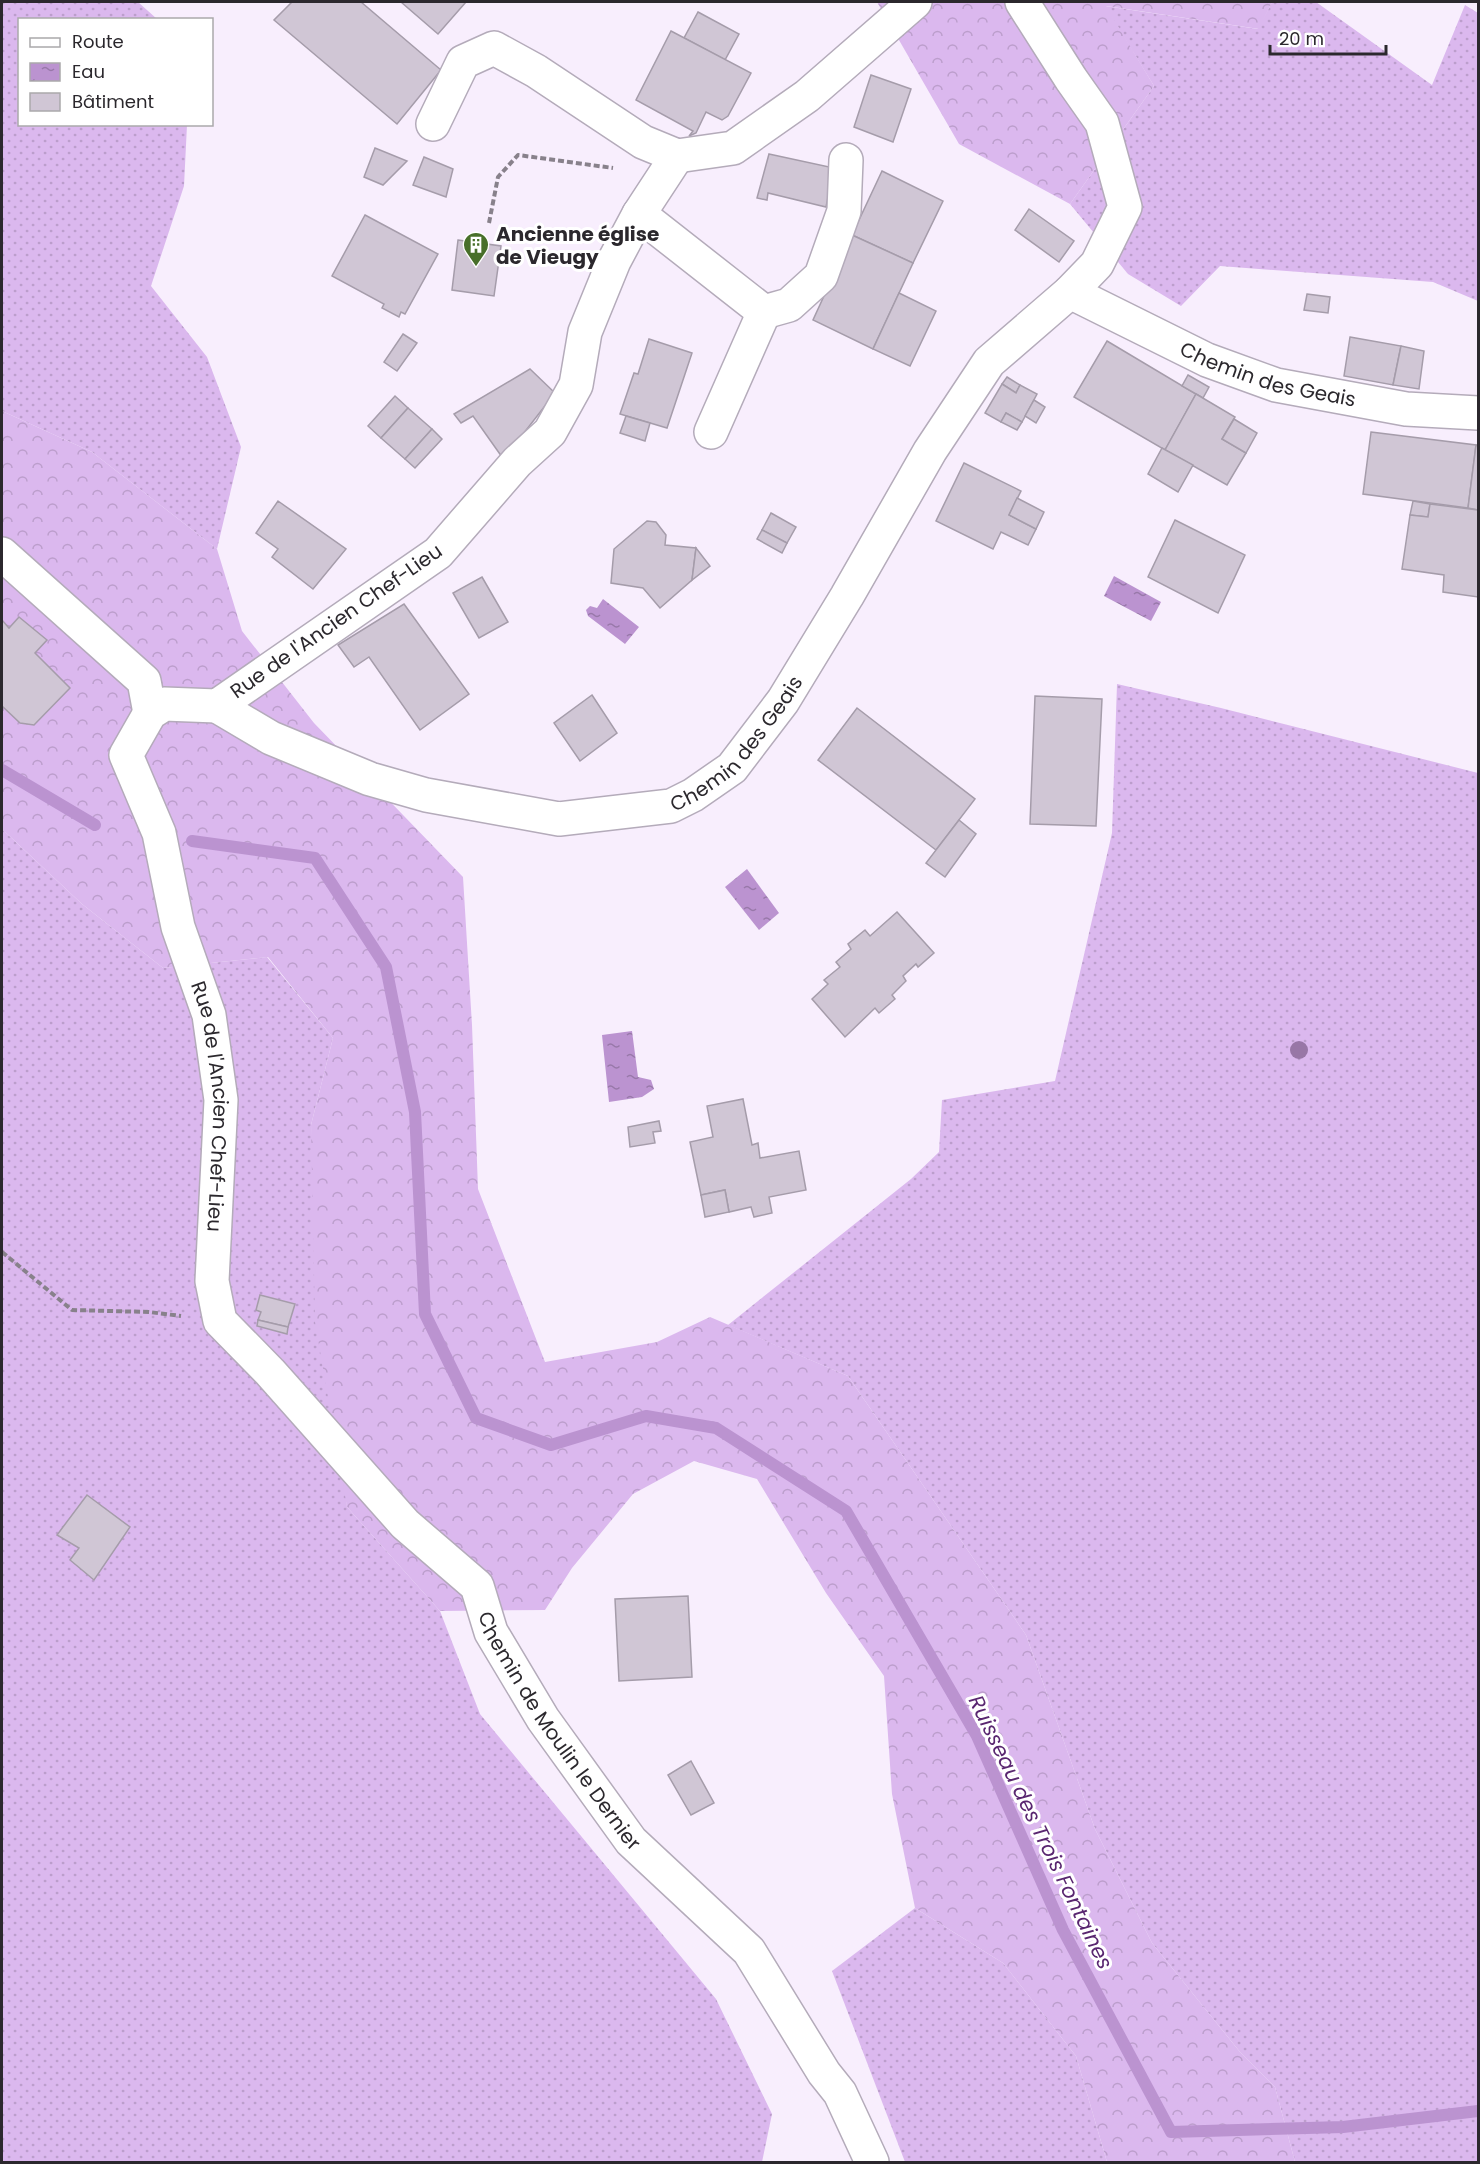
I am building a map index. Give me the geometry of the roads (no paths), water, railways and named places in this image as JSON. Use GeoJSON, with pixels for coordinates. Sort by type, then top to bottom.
{"type":"FeatureCollection","features":[{"type":"Feature","properties":{"kind":"street"},"geometry":{"type":"LineString","coordinates":[[433,123],[463,62],[494,48],[536,71],[643,142],[676,156],[733,148],[807,96],[915,2]]}},
{"type":"Feature","properties":{"kind":"street","name":"Chemin des Geais"},"geometry":{"type":"LineString","coordinates":[[217,706],[271,738],[370,779],[426,795],[559,819],[671,806],[693,795],[732,768],[783,701],[847,596],[930,451],[989,362],[1070,292],[1097,264],[1125,207],[1102,123],[1022,2]]}},
{"type":"Feature","properties":{"kind":"street","name":"Rue de l'Ancien Chef-Lieu"},"geometry":{"type":"LineString","coordinates":[[220,1321],[212,1281],[221,1100],[209,1015],[178,927],[159,833],[126,755],[150,713],[164,704],[217,706],[438,553],[517,462],[550,432],[576,385],[585,332],[614,261],[639,214],[676,156]]}},
{"type":"Feature","properties":{"kind":"street"},"geometry":{"type":"LineString","coordinates":[[711,432],[764,312],[789,304],[821,276],[844,211],[846,160]]}},
{"type":"Feature","properties":{"kind":"street"},"geometry":{"type":"LineString","coordinates":[[639,214],[764,312]]}},
{"type":"Feature","properties":{"kind":"street","name":"Chemin des Geais"},"geometry":{"type":"LineString","coordinates":[[1070,292],[1207,360],[1276,385],[1406,409],[1479,412]]}},
{"type":"Feature","properties":{"kind":"street"},"geometry":{"type":"LineString","coordinates":[[2,554],[144,681],[150,713]]}},
{"type":"Feature","properties":{"kind":"street","name":"Chemin de Moulin le Dernier"},"geometry":{"type":"LineString","coordinates":[[220,1321],[270,1372],[405,1524],[477,1586],[491,1632],[543,1719],[631,1841],[749,1951],[824,2073],[840,2093],[872,2163]]}},
{"type":"Feature","properties":{"kind":"water"},"geometry":{"type":"Polygon","coordinates":[[[1114,576],[1161,602],[1151,621],[1104,596],[1114,576]]]}},
{"type":"Feature","properties":{"kind":"water"},"geometry":{"type":"Polygon","coordinates":[[[603,599],[639,627],[625,644],[588,616],[586,610],[590,606],[597,608],[603,599]]]}},
{"type":"Feature","properties":{"kind":"water"},"geometry":{"type":"Polygon","coordinates":[[[747,869],[779,913],[759,930],[725,887],[747,869]]]}},
{"type":"Feature","properties":{"kind":"water"},"geometry":{"type":"Polygon","coordinates":[[[632,1031],[638,1077],[651,1080],[654,1089],[642,1097],[609,1102],[602,1035],[632,1031]]]}},
{"type":"Feature","properties":{"kind":"waterway","name":"Ruisseau des Trois Fontaines"},"geometry":{"type":"LineString","coordinates":[[2,770],[95,825]]}},
{"type":"Feature","properties":{"kind":"waterway","name":"Ruisseau des Trois Fontaines"},"geometry":{"type":"LineString","coordinates":[[192,841],[315,858],[386,967],[415,1112],[425,1314],[476,1418],[551,1445],[646,1416],[716,1428],[846,1511],[977,1736],[1063,1930],[1171,2132],[1343,2127],[1478,2111]]}},
{"type":"Feature","properties":{"kind":"place","name":"Ancienne église de Vieugy"},"geometry":{"type":"Point","coordinates":[476,268]}}]}
